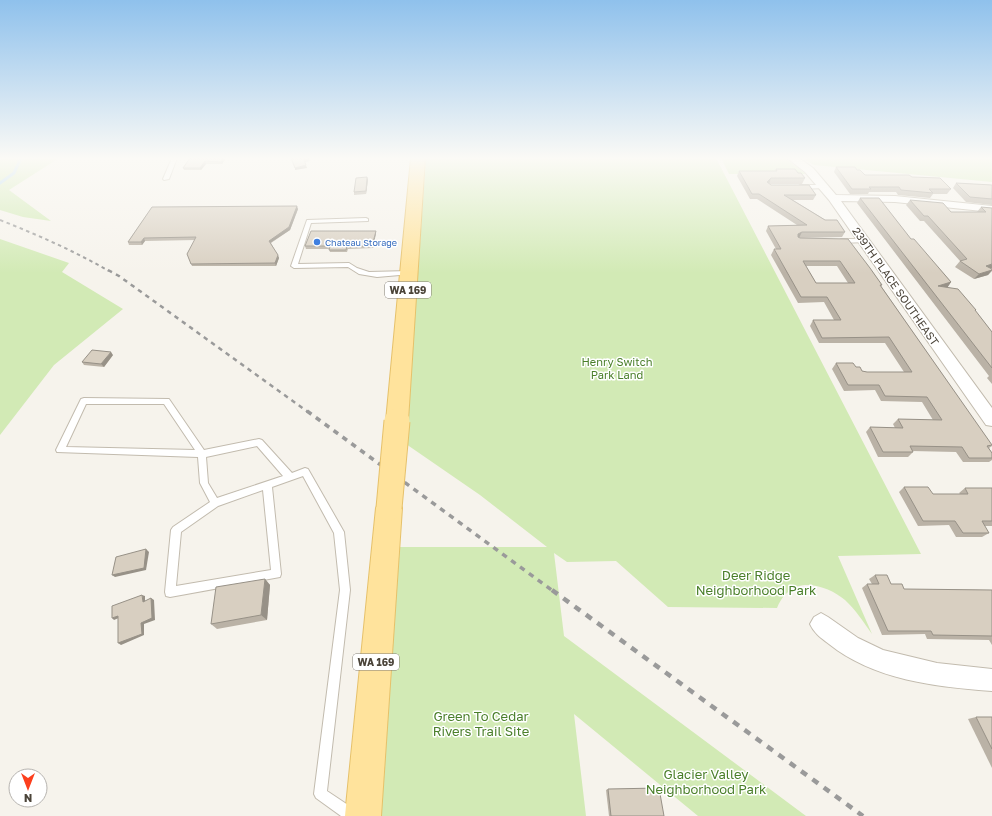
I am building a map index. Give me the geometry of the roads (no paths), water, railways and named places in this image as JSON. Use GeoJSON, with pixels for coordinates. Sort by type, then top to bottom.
{"type":"FeatureCollection","features":[{"type":"Feature","properties":{"kind":"main road","name":"WA 169"},"geometry":{"type":"LineString","coordinates":[[363,816],[415,196]]}},
{"type":"Feature","properties":{"kind":"street"},"geometry":{"type":"LineString","coordinates":[[833,198],[896,199],[992,209]]}},
{"type":"Feature","properties":{"kind":"street","name":"239TH PLACE SOUTHEAST"},"geometry":{"type":"LineString","coordinates":[[833,198],[992,420]]}},
{"type":"Feature","properties":{"kind":"street"},"geometry":{"type":"LineString","coordinates":[[821,624],[848,645],[891,664],[918,672],[953,677],[992,680]]}},
{"type":"Feature","properties":{"kind":"lane"},"geometry":{"type":"LineString","coordinates":[[366,220],[309,220],[294,266],[349,265],[354,270],[367,275],[409,272]]}},
{"type":"Feature","properties":{"kind":"lane"},"geometry":{"type":"LineString","coordinates":[[835,241],[864,241]]}},
{"type":"Feature","properties":{"kind":"lane"},"geometry":{"type":"LineString","coordinates":[[215,503],[204,483],[202,454],[166,401],[84,401],[60,450],[202,454],[259,442],[290,477]]}},
{"type":"Feature","properties":{"kind":"lane"},"geometry":{"type":"LineString","coordinates":[[267,485],[276,574],[170,592],[176,530],[215,503],[290,477],[305,472],[339,532],[345,590],[320,794],[352,816]]}},
{"type":"Feature","properties":{"kind":"railway"},"geometry":{"type":"LineString","coordinates":[[0,220],[56,244],[109,271]]}},
{"type":"Feature","properties":{"kind":"railway"},"geometry":{"type":"LineString","coordinates":[[108,270],[119,276],[308,412]]}},
{"type":"Feature","properties":{"kind":"railway"},"geometry":{"type":"LineString","coordinates":[[307,411],[553,591]]}},
{"type":"Feature","properties":{"kind":"railway"},"geometry":{"type":"LineString","coordinates":[[552,590],[863,816]]}},
{"type":"Feature","properties":{"kind":"place","name":"Chateau Storage"},"geometry":{"type":"Point","coordinates":[317,242]}},
{"type":"Feature","properties":{"kind":"park label","name":"Henry Switch Park Land"},"geometry":{"type":"Point","coordinates":[617,367]}},
{"type":"Feature","properties":{"kind":"park label","name":"Deer Ridge Neighborhood Park"},"geometry":{"type":"Point","coordinates":[756,582]}},
{"type":"Feature","properties":{"kind":"park label","name":"Green To Cedar Rivers Trail Site"},"geometry":{"type":"Point","coordinates":[481,724]}},
{"type":"Feature","properties":{"kind":"park label","name":"Glacier Valley Neighborhood Park"},"geometry":{"type":"Point","coordinates":[706,782]}}]}
